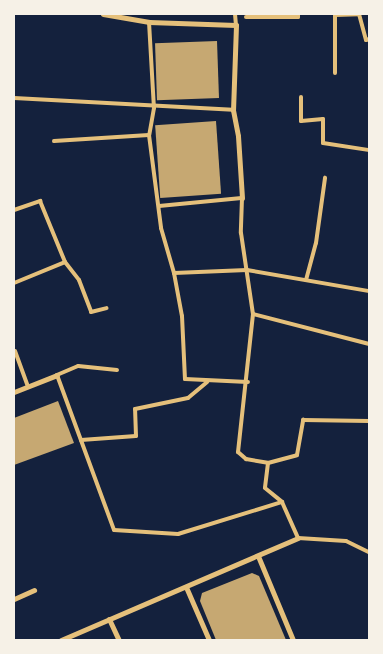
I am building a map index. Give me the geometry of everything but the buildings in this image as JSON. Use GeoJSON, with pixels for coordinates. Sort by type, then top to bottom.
{"type":"FeatureCollection","features":[{"type":"Feature","properties":{"kind":"street"},"geometry":{"type":"LineString","coordinates":[[103,14],[149,22],[236,25],[233,110],[238,136],[242,198]]}},
{"type":"Feature","properties":{"kind":"street"},"geometry":{"type":"LineString","coordinates":[[14,392],[57,375]]}},
{"type":"Feature","properties":{"kind":"street"},"geometry":{"type":"LineString","coordinates":[[60,640],[298,538]]}},
{"type":"Feature","properties":{"kind":"street"},"geometry":{"type":"LineString","coordinates":[[258,556],[293,640]]}},
{"type":"Feature","properties":{"kind":"street"},"geometry":{"type":"LineString","coordinates":[[186,587],[209,640]]}},
{"type":"Feature","properties":{"kind":"street"},"geometry":{"type":"LineString","coordinates":[[14,599],[34,590]]}},
{"type":"Feature","properties":{"kind":"street"},"geometry":{"type":"LineString","coordinates":[[110,620],[119,640]]}},
{"type":"Feature","properties":{"kind":"lane"},"geometry":{"type":"LineString","coordinates":[[235,14],[236,25]]}},
{"type":"Feature","properties":{"kind":"lane"},"geometry":{"type":"LineString","coordinates":[[246,17],[298,17],[298,14]]}},
{"type":"Feature","properties":{"kind":"lane"},"geometry":{"type":"LineString","coordinates":[[336,72],[335,14],[359,14],[366,40],[369,39]]}},
{"type":"Feature","properties":{"kind":"lane"},"geometry":{"type":"LineString","coordinates":[[149,22],[154,108],[149,135],[160,206],[161,228],[174,273],[182,316],[185,379],[208,382],[248,382]]}},
{"type":"Feature","properties":{"kind":"lane"},"geometry":{"type":"LineString","coordinates":[[302,96],[301,122],[323,119],[323,143],[369,150]]}},
{"type":"Feature","properties":{"kind":"lane"},"geometry":{"type":"LineString","coordinates":[[14,98],[120,101],[154,108],[233,110]]}},
{"type":"Feature","properties":{"kind":"lane"},"geometry":{"type":"LineString","coordinates":[[54,141],[149,135]]}},
{"type":"Feature","properties":{"kind":"lane"},"geometry":{"type":"LineString","coordinates":[[306,280],[316,242],[325,178]]}},
{"type":"Feature","properties":{"kind":"lane"},"geometry":{"type":"LineString","coordinates":[[160,206],[242,198],[241,233],[253,314],[248,382],[238,452],[246,458],[268,463],[297,455],[303,420],[369,421]]}},
{"type":"Feature","properties":{"kind":"lane"},"geometry":{"type":"LineString","coordinates":[[14,210],[40,201],[66,262],[79,280],[91,312],[107,308]]}},
{"type":"Feature","properties":{"kind":"lane"},"geometry":{"type":"LineString","coordinates":[[14,283],[66,262]]}},
{"type":"Feature","properties":{"kind":"lane"},"geometry":{"type":"LineString","coordinates":[[174,273],[247,270],[369,291]]}},
{"type":"Feature","properties":{"kind":"lane"},"geometry":{"type":"LineString","coordinates":[[253,314],[369,344]]}},
{"type":"Feature","properties":{"kind":"lane"},"geometry":{"type":"LineString","coordinates":[[15,351],[28,386]]}},
{"type":"Feature","properties":{"kind":"lane"},"geometry":{"type":"LineString","coordinates":[[117,370],[78,366],[57,375],[114,530],[178,534],[282,502]]}},
{"type":"Feature","properties":{"kind":"lane"},"geometry":{"type":"LineString","coordinates":[[81,440],[136,436],[135,409],[188,398],[208,382]]}},
{"type":"Feature","properties":{"kind":"lane"},"geometry":{"type":"LineString","coordinates":[[268,463],[265,488],[282,502],[298,538],[346,541],[369,552]]}}]}
